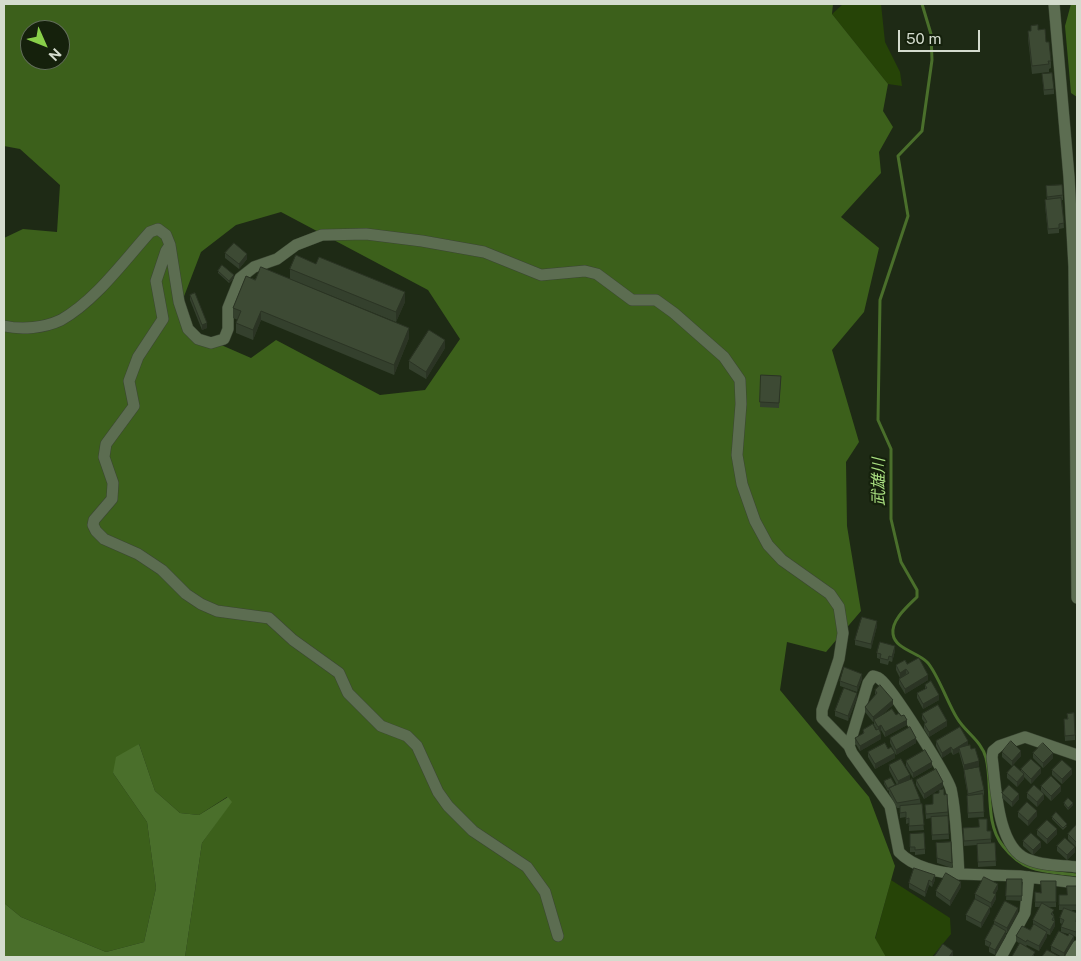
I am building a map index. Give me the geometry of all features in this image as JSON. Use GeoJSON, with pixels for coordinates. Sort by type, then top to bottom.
{"type":"FeatureCollection","features":[{"type":"Feature","properties":{"kind":"street"},"geometry":{"type":"LineString","coordinates":[[1054,4],[1073,175],[1077,598]]}},
{"type":"Feature","properties":{"kind":"street"},"geometry":{"type":"LineString","coordinates":[[4,326],[16,328],[35,327],[59,320],[76,310],[96,292],[150,232],[158,229],[166,235],[170,246],[179,302],[188,329],[198,339],[211,343],[224,339],[228,330],[228,308],[240,278],[254,267],[277,259],[296,245],[322,235],[366,234],[422,241],[484,252],[541,275],[585,272],[597,274],[632,300],[656,300],[674,312],[724,357],[740,380],[741,404],[737,455],[742,484],[755,521],[768,545],[782,560],[830,594],[838,607],[843,633],[838,659],[822,710],[822,718],[848,746],[890,806],[899,852],[904,858],[921,866],[946,874],[1020,876],[1077,883]]}},
{"type":"Feature","properties":{"kind":"street"},"geometry":{"type":"LineString","coordinates":[[170,246],[166,251],[156,281],[163,319],[138,357],[130,381],[134,406],[106,444],[104,457],[113,483],[112,499],[94,520],[93,525],[96,531],[104,539],[138,554],[162,570],[186,594],[201,604],[216,611],[268,618],[293,640],[339,673],[348,693],[381,726],[407,736],[417,746],[438,792],[454,812],[473,831],[527,866],[545,892],[558,936]]}},
{"type":"Feature","properties":{"kind":"street"},"geometry":{"type":"LineString","coordinates":[[848,746],[868,683],[873,676],[881,679],[924,741],[950,787],[956,825],[959,874]]}},
{"type":"Feature","properties":{"kind":"street"},"geometry":{"type":"LineString","coordinates":[[1077,755],[1025,737],[999,746],[993,751],[992,757],[1000,820],[1011,846],[1026,859],[1040,863],[1077,867]]}},
{"type":"Feature","properties":{"kind":"street"},"geometry":{"type":"LineString","coordinates":[[1001,957],[1025,913],[1029,877]]}},
{"type":"Feature","properties":{"kind":"street"},"geometry":{"type":"LineString","coordinates":[[1071,957],[1077,946]]}},
{"type":"Feature","properties":{"kind":"shaded area"},"geometry":{"type":"Polygon","coordinates":[[[4,4],[833,4],[832,14],[888,84],[883,111],[893,127],[879,152],[881,173],[841,217],[879,248],[864,312],[832,350],[859,442],[846,462],[847,526],[861,611],[826,652],[787,642],[780,690],[869,797],[895,866],[875,938],[886,957],[185,957],[202,843],[231,802],[227,797],[199,815],[180,813],[155,791],[139,744],[113,773],[147,822],[156,888],[144,942],[106,952],[21,917],[4,903],[4,238],[23,229],[57,232],[60,185],[20,149],[4,146],[4,4]],[[281,212],[236,225],[201,252],[183,299],[196,334],[251,358],[276,340],[380,395],[425,390],[460,339],[428,290],[281,212]]]}},
{"type":"Feature","properties":{"kind":"shaded area"},"geometry":{"type":"Polygon","coordinates":[[[843,4],[881,4],[885,42],[900,72],[902,86],[888,84],[832,14],[843,4]]]}},
{"type":"Feature","properties":{"kind":"shaded area"},"geometry":{"type":"Polygon","coordinates":[[[1071,4],[1077,4],[1077,97],[1071,93],[1065,26],[1071,4]]]}},
{"type":"Feature","properties":{"kind":"shaded area"},"geometry":{"type":"Polygon","coordinates":[[[139,744],[155,791],[180,813],[199,815],[228,797],[232,802],[202,843],[185,957],[4,957],[4,903],[21,917],[106,952],[144,942],[156,888],[147,822],[113,773],[116,757],[139,744]]]}},
{"type":"Feature","properties":{"kind":"shaded area"},"geometry":{"type":"Polygon","coordinates":[[[891,880],[950,918],[951,934],[932,957],[886,957],[875,939],[891,880]]]}},
{"type":"Feature","properties":{"kind":"building"},"geometry":{"type":"Polygon","coordinates":[[[1038,25],[1038,30],[1045,29],[1046,42],[1049,42],[1051,61],[1048,61],[1049,64],[1032,66],[1028,31],[1031,31],[1031,26],[1038,25]]]}},
{"type":"Feature","properties":{"kind":"building"},"geometry":{"type":"Polygon","coordinates":[[[1052,73],[1054,89],[1044,90],[1042,74],[1052,73]]]}},
{"type":"Feature","properties":{"kind":"building"},"geometry":{"type":"Polygon","coordinates":[[[1062,185],[1063,195],[1047,197],[1046,186],[1062,185]]]}},
{"type":"Feature","properties":{"kind":"building"},"geometry":{"type":"Polygon","coordinates":[[[1061,198],[1064,223],[1059,224],[1059,228],[1048,229],[1045,200],[1061,198]]]}},
{"type":"Feature","properties":{"kind":"building"},"geometry":{"type":"Polygon","coordinates":[[[234,243],[247,254],[239,264],[225,253],[234,243]]]}},
{"type":"Feature","properties":{"kind":"building"},"geometry":{"type":"Polygon","coordinates":[[[296,255],[316,264],[319,257],[405,292],[396,312],[290,269],[296,255]]]}},
{"type":"Feature","properties":{"kind":"building"},"geometry":{"type":"Polygon","coordinates":[[[222,265],[234,275],[229,281],[218,271],[222,265]]]}},
{"type":"Feature","properties":{"kind":"building"},"geometry":{"type":"Polygon","coordinates":[[[261,267],[409,328],[394,365],[261,311],[253,330],[236,323],[241,311],[233,308],[246,276],[255,280],[261,267]]]}},
{"type":"Feature","properties":{"kind":"building"},"geometry":{"type":"Polygon","coordinates":[[[195,293],[207,323],[202,325],[190,295],[195,293]]]}},
{"type":"Feature","properties":{"kind":"building"},"geometry":{"type":"Polygon","coordinates":[[[429,330],[445,340],[426,372],[409,361],[429,330]]]}},
{"type":"Feature","properties":{"kind":"building"},"geometry":{"type":"Polygon","coordinates":[[[761,375],[781,376],[779,403],[760,402],[761,375]]]}},
{"type":"Feature","properties":{"kind":"building"},"geometry":{"type":"Polygon","coordinates":[[[862,617],[877,621],[871,644],[855,640],[862,617]]]}},
{"type":"Feature","properties":{"kind":"building"},"geometry":{"type":"Polygon","coordinates":[[[880,642],[895,646],[892,657],[889,656],[888,660],[880,658],[881,654],[877,653],[880,642]]]}},
{"type":"Feature","properties":{"kind":"building"},"geometry":{"type":"Polygon","coordinates":[[[919,658],[928,675],[905,689],[899,679],[909,673],[906,669],[900,673],[896,665],[905,660],[907,664],[919,658]]]}},
{"type":"Feature","properties":{"kind":"building"},"geometry":{"type":"Polygon","coordinates":[[[844,667],[862,674],[857,687],[840,681],[844,667]]]}},
{"type":"Feature","properties":{"kind":"building"},"geometry":{"type":"Polygon","coordinates":[[[931,681],[939,695],[923,704],[917,693],[927,688],[925,685],[931,681]]]}},
{"type":"Feature","properties":{"kind":"building"},"geometry":{"type":"Polygon","coordinates":[[[880,685],[893,700],[873,717],[865,707],[877,693],[875,690],[880,685]]]}},
{"type":"Feature","properties":{"kind":"building"},"geometry":{"type":"Polygon","coordinates":[[[844,688],[857,693],[848,716],[835,711],[844,688]]]}},
{"type":"Feature","properties":{"kind":"building"},"geometry":{"type":"Polygon","coordinates":[[[938,705],[947,721],[929,732],[924,724],[927,722],[922,714],[938,705]]]}},
{"type":"Feature","properties":{"kind":"building"},"geometry":{"type":"Polygon","coordinates":[[[892,709],[896,715],[899,713],[901,716],[904,715],[907,720],[885,732],[881,725],[878,727],[874,720],[892,709]]]}},
{"type":"Feature","properties":{"kind":"building"},"geometry":{"type":"Polygon","coordinates":[[[1074,713],[1075,735],[1065,736],[1064,719],[1068,719],[1067,714],[1074,713]]]}},
{"type":"Feature","properties":{"kind":"building"},"geometry":{"type":"Polygon","coordinates":[[[873,724],[876,730],[879,729],[881,734],[860,746],[855,738],[864,733],[863,730],[873,724]]]}},
{"type":"Feature","properties":{"kind":"building"},"geometry":{"type":"Polygon","coordinates":[[[910,727],[916,738],[896,750],[890,738],[910,727]]]}},
{"type":"Feature","properties":{"kind":"building"},"geometry":{"type":"Polygon","coordinates":[[[960,727],[968,741],[953,750],[951,747],[942,753],[936,741],[960,727]]]}},
{"type":"Feature","properties":{"kind":"building"},"geometry":{"type":"Polygon","coordinates":[[[1011,741],[1021,751],[1012,761],[1002,752],[1011,741]]]}},
{"type":"Feature","properties":{"kind":"building"},"geometry":{"type":"Polygon","coordinates":[[[885,743],[888,749],[891,747],[895,753],[875,764],[868,752],[885,743]]]}},
{"type":"Feature","properties":{"kind":"building"},"geometry":{"type":"Polygon","coordinates":[[[1043,743],[1053,753],[1043,763],[1033,753],[1043,743]]]}},
{"type":"Feature","properties":{"kind":"building"},"geometry":{"type":"Polygon","coordinates":[[[970,745],[971,749],[975,748],[979,761],[964,765],[959,748],[970,745]]]}},
{"type":"Feature","properties":{"kind":"building"},"geometry":{"type":"Polygon","coordinates":[[[925,750],[932,762],[913,773],[906,761],[925,750]]]}},
{"type":"Feature","properties":{"kind":"building"},"geometry":{"type":"Polygon","coordinates":[[[901,759],[910,775],[898,781],[889,765],[901,759]]]}},
{"type":"Feature","properties":{"kind":"building"},"geometry":{"type":"Polygon","coordinates":[[[1031,759],[1041,768],[1031,779],[1021,769],[1031,759]]]}},
{"type":"Feature","properties":{"kind":"building"},"geometry":{"type":"Polygon","coordinates":[[[1062,760],[1072,769],[1062,779],[1052,770],[1062,760]]]}},
{"type":"Feature","properties":{"kind":"building"},"geometry":{"type":"Polygon","coordinates":[[[1014,765],[1024,774],[1017,782],[1007,773],[1014,765]]]}},
{"type":"Feature","properties":{"kind":"building"},"geometry":{"type":"Polygon","coordinates":[[[979,767],[984,790],[968,794],[964,770],[979,767]]]}},
{"type":"Feature","properties":{"kind":"building"},"geometry":{"type":"Polygon","coordinates":[[[936,769],[943,782],[924,794],[916,780],[936,769]]]}},
{"type":"Feature","properties":{"kind":"building"},"geometry":{"type":"Polygon","coordinates":[[[1051,776],[1061,786],[1051,796],[1041,786],[1051,776]]]}},
{"type":"Feature","properties":{"kind":"building"},"geometry":{"type":"Polygon","coordinates":[[[891,778],[895,785],[888,789],[884,781],[891,778]]]}},
{"type":"Feature","properties":{"kind":"building"},"geometry":{"type":"Polygon","coordinates":[[[912,779],[920,799],[897,803],[889,788],[912,779]]]}},
{"type":"Feature","properties":{"kind":"building"},"geometry":{"type":"Polygon","coordinates":[[[1009,785],[1019,794],[1012,802],[1002,793],[1009,785]]]}},
{"type":"Feature","properties":{"kind":"building"},"geometry":{"type":"Polygon","coordinates":[[[1034,785],[1044,794],[1037,802],[1027,793],[1034,785]]]}},
{"type":"Feature","properties":{"kind":"building"},"geometry":{"type":"Polygon","coordinates":[[[944,789],[944,795],[947,794],[948,812],[926,814],[925,805],[933,804],[933,794],[939,793],[939,790],[944,789]]]}},
{"type":"Feature","properties":{"kind":"building"},"geometry":{"type":"Polygon","coordinates":[[[983,794],[984,812],[968,813],[967,796],[983,794]]]}},
{"type":"Feature","properties":{"kind":"building"},"geometry":{"type":"Polygon","coordinates":[[[1068,798],[1073,803],[1068,808],[1064,803],[1068,798]]]}},
{"type":"Feature","properties":{"kind":"building"},"geometry":{"type":"Polygon","coordinates":[[[1027,802],[1037,811],[1028,821],[1018,812],[1027,802]]]}},
{"type":"Feature","properties":{"kind":"building"},"geometry":{"type":"Polygon","coordinates":[[[922,804],[924,825],[909,826],[909,818],[906,819],[906,812],[900,813],[900,806],[922,804]]]}},
{"type":"Feature","properties":{"kind":"building"},"geometry":{"type":"Polygon","coordinates":[[[1056,812],[1067,824],[1063,828],[1052,817],[1056,812]]]}},
{"type":"Feature","properties":{"kind":"building"},"geometry":{"type":"Polygon","coordinates":[[[948,816],[949,834],[932,835],[931,817],[948,816]]]}},
{"type":"Feature","properties":{"kind":"building"},"geometry":{"type":"Polygon","coordinates":[[[979,819],[987,819],[987,831],[991,831],[991,839],[964,841],[963,828],[979,827],[979,819]]]}},
{"type":"Feature","properties":{"kind":"building"},"geometry":{"type":"Polygon","coordinates":[[[1047,820],[1057,829],[1047,839],[1037,830],[1047,820]]]}},
{"type":"Feature","properties":{"kind":"building"},"geometry":{"type":"Polygon","coordinates":[[[1077,824],[1077,843],[1068,834],[1077,824]]]}},
{"type":"Feature","properties":{"kind":"building"},"geometry":{"type":"Polygon","coordinates":[[[924,833],[925,849],[915,850],[915,847],[910,847],[910,834],[924,833]]]}},
{"type":"Feature","properties":{"kind":"building"},"geometry":{"type":"Polygon","coordinates":[[[1031,833],[1041,842],[1033,850],[1023,841],[1031,833]]]}},
{"type":"Feature","properties":{"kind":"building"},"geometry":{"type":"Polygon","coordinates":[[[1065,838],[1075,847],[1067,855],[1057,846],[1065,838]]]}},
{"type":"Feature","properties":{"kind":"building"},"geometry":{"type":"Polygon","coordinates":[[[951,842],[952,863],[937,858],[936,843],[951,842]]]}},
{"type":"Feature","properties":{"kind":"building"},"geometry":{"type":"Polygon","coordinates":[[[995,843],[996,861],[978,862],[977,844],[995,843]]]}},
{"type":"Feature","properties":{"kind":"building"},"geometry":{"type":"Polygon","coordinates":[[[914,868],[935,875],[932,882],[929,880],[925,892],[909,883],[914,868]]]}},
{"type":"Feature","properties":{"kind":"building"},"geometry":{"type":"Polygon","coordinates":[[[946,873],[961,882],[950,901],[936,891],[946,873]]]}},
{"type":"Feature","properties":{"kind":"building"},"geometry":{"type":"Polygon","coordinates":[[[984,877],[998,884],[993,893],[996,894],[991,903],[975,894],[984,877]]]}},
{"type":"Feature","properties":{"kind":"building"},"geometry":{"type":"Polygon","coordinates":[[[1007,879],[1022,879],[1022,896],[1006,896],[1007,879]]]}},
{"type":"Feature","properties":{"kind":"building"},"geometry":{"type":"Polygon","coordinates":[[[1041,881],[1056,881],[1056,902],[1035,902],[1035,892],[1041,893],[1041,881]]]}},
{"type":"Feature","properties":{"kind":"building"},"geometry":{"type":"Polygon","coordinates":[[[1067,886],[1077,886],[1077,905],[1059,905],[1059,895],[1067,895],[1067,886]]]}},
{"type":"Feature","properties":{"kind":"building"},"geometry":{"type":"Polygon","coordinates":[[[975,899],[990,907],[981,923],[966,915],[975,899]]]}},
{"type":"Feature","properties":{"kind":"building"},"geometry":{"type":"Polygon","coordinates":[[[1005,901],[1018,908],[1007,928],[994,921],[1005,901]]]}},
{"type":"Feature","properties":{"kind":"building"},"geometry":{"type":"Polygon","coordinates":[[[1042,903],[1054,910],[1051,914],[1054,916],[1052,920],[1055,921],[1050,930],[1033,920],[1042,903]]]}},
{"type":"Feature","properties":{"kind":"building"},"geometry":{"type":"Polygon","coordinates":[[[1064,908],[1077,913],[1076,932],[1061,927],[1064,920],[1060,918],[1064,908]]]}},
{"type":"Feature","properties":{"kind":"building"},"geometry":{"type":"Polygon","coordinates":[[[994,924],[1006,931],[995,950],[989,947],[991,943],[985,940],[994,924]]]}},
{"type":"Feature","properties":{"kind":"building"},"geometry":{"type":"Polygon","coordinates":[[[1034,924],[1047,932],[1039,946],[1027,940],[1026,942],[1016,936],[1022,926],[1030,930],[1034,924]]]}},
{"type":"Feature","properties":{"kind":"building"},"geometry":{"type":"Polygon","coordinates":[[[1059,931],[1068,936],[1069,933],[1074,936],[1064,953],[1051,946],[1059,931]]]}},
{"type":"Feature","properties":{"kind":"building"},"geometry":{"type":"Polygon","coordinates":[[[1020,943],[1035,952],[1032,957],[1012,957],[1020,943]]]}},
{"type":"Feature","properties":{"kind":"building"},"geometry":{"type":"Polygon","coordinates":[[[943,944],[953,951],[949,957],[934,957],[943,944]]]}},
{"type":"Feature","properties":{"kind":"building"},"geometry":{"type":"Polygon","coordinates":[[[1047,950],[1060,957],[1042,957],[1047,950]]]}},
{"type":"Feature","properties":{"kind":"waterway","name":"武雄川"},"geometry":{"type":"LineString","coordinates":[[922,4],[931,34],[932,60],[922,131],[898,156],[908,216],[880,300],[878,420],[891,449],[891,519],[901,562],[917,590],[917,597],[897,619],[893,634],[902,647],[923,659],[931,667],[957,718],[984,752],[988,768],[993,826],[1003,846],[1019,862],[1036,870],[1077,875]]}}]}
